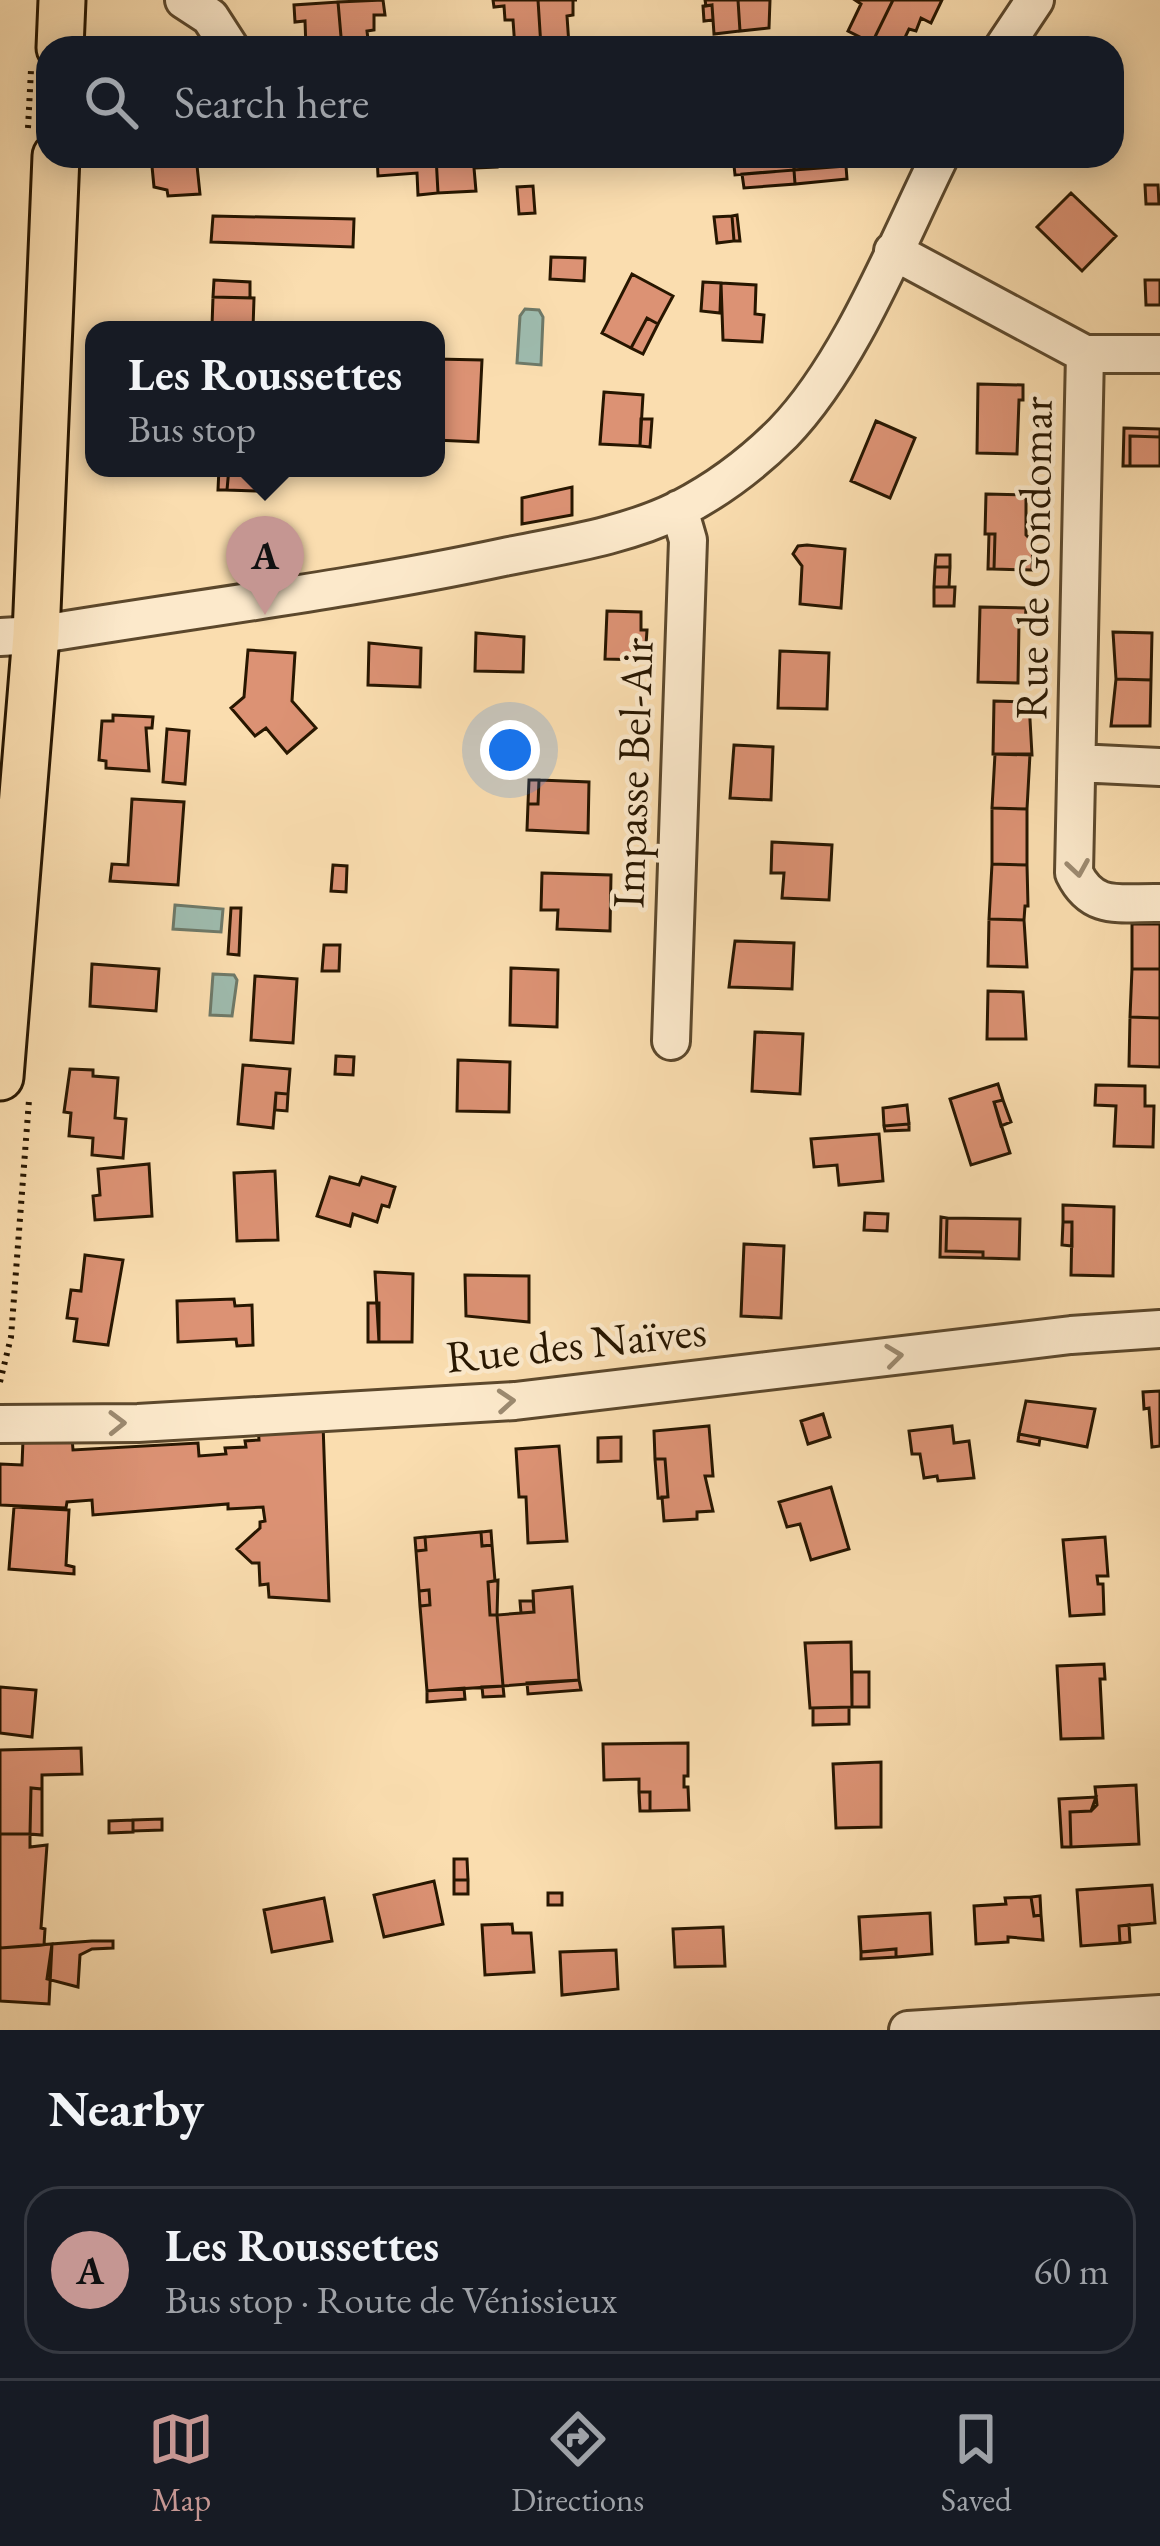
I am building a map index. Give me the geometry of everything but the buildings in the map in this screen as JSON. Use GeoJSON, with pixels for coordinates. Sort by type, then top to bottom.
{"type":"FeatureCollection","features":[{"type":"Feature","properties":{"kind":"main road"},"geometry":{"type":"LineString","coordinates":[[60,36],[62,0]]}},
{"type":"Feature","properties":{"kind":"main road"},"geometry":{"type":"LineString","coordinates":[[0,1077],[18,636],[55,168]]}},
{"type":"Feature","properties":{"kind":"street"},"geometry":{"type":"LineString","coordinates":[[184,0],[210,16],[222,36]]}},
{"type":"Feature","properties":{"kind":"street"},"geometry":{"type":"LineString","coordinates":[[1012,36],[1034,0]]}},
{"type":"Feature","properties":{"kind":"street"},"geometry":{"type":"LineString","coordinates":[[18,636],[458,567],[616,533],[679,509],[727,481],[783,432],[821,386],[934,168]]}},
{"type":"Feature","properties":{"kind":"street"},"geometry":{"type":"LineString","coordinates":[[893,251],[1085,354],[1160,354]]}},
{"type":"Feature","properties":{"kind":"street","name":"Rue de Gondomar"},"geometry":{"type":"LineString","coordinates":[[1085,354],[1074,873],[1084,894],[1098,901],[1160,903]]}},
{"type":"Feature","properties":{"kind":"street","name":"Impasse Bel-Air"},"geometry":{"type":"LineString","coordinates":[[670,1041],[688,540],[679,509]]}},
{"type":"Feature","properties":{"kind":"street","name":"Rue de Gondomar"},"geometry":{"type":"LineString","coordinates":[[1077,763],[1160,767]]}},
{"type":"Feature","properties":{"kind":"street","name":"Rue des Naïves"},"geometry":{"type":"LineString","coordinates":[[0,1424],[138,1423],[515,1401],[1071,1335],[1160,1330]]}},
{"type":"Feature","properties":{"kind":"street"},"geometry":{"type":"LineString","coordinates":[[908,2030],[1160,2014]]}},
{"type":"Feature","properties":{"kind":"shaded area"},"geometry":{"type":"Polygon","coordinates":[[[525,309],[539,310],[543,317],[541,365],[517,363],[520,316],[525,309]]]}},
{"type":"Feature","properties":{"kind":"shaded area"},"geometry":{"type":"Polygon","coordinates":[[[175,905],[223,909],[221,932],[173,929],[175,905]]]}},
{"type":"Feature","properties":{"kind":"shaded area"},"geometry":{"type":"Polygon","coordinates":[[[213,974],[234,975],[237,980],[232,1016],[210,1015],[213,974]]]}},
{"type":"Feature","properties":{"kind":"place","name":"Les Roussettes"},"geometry":{"type":"Point","coordinates":[265,615]}}]}
